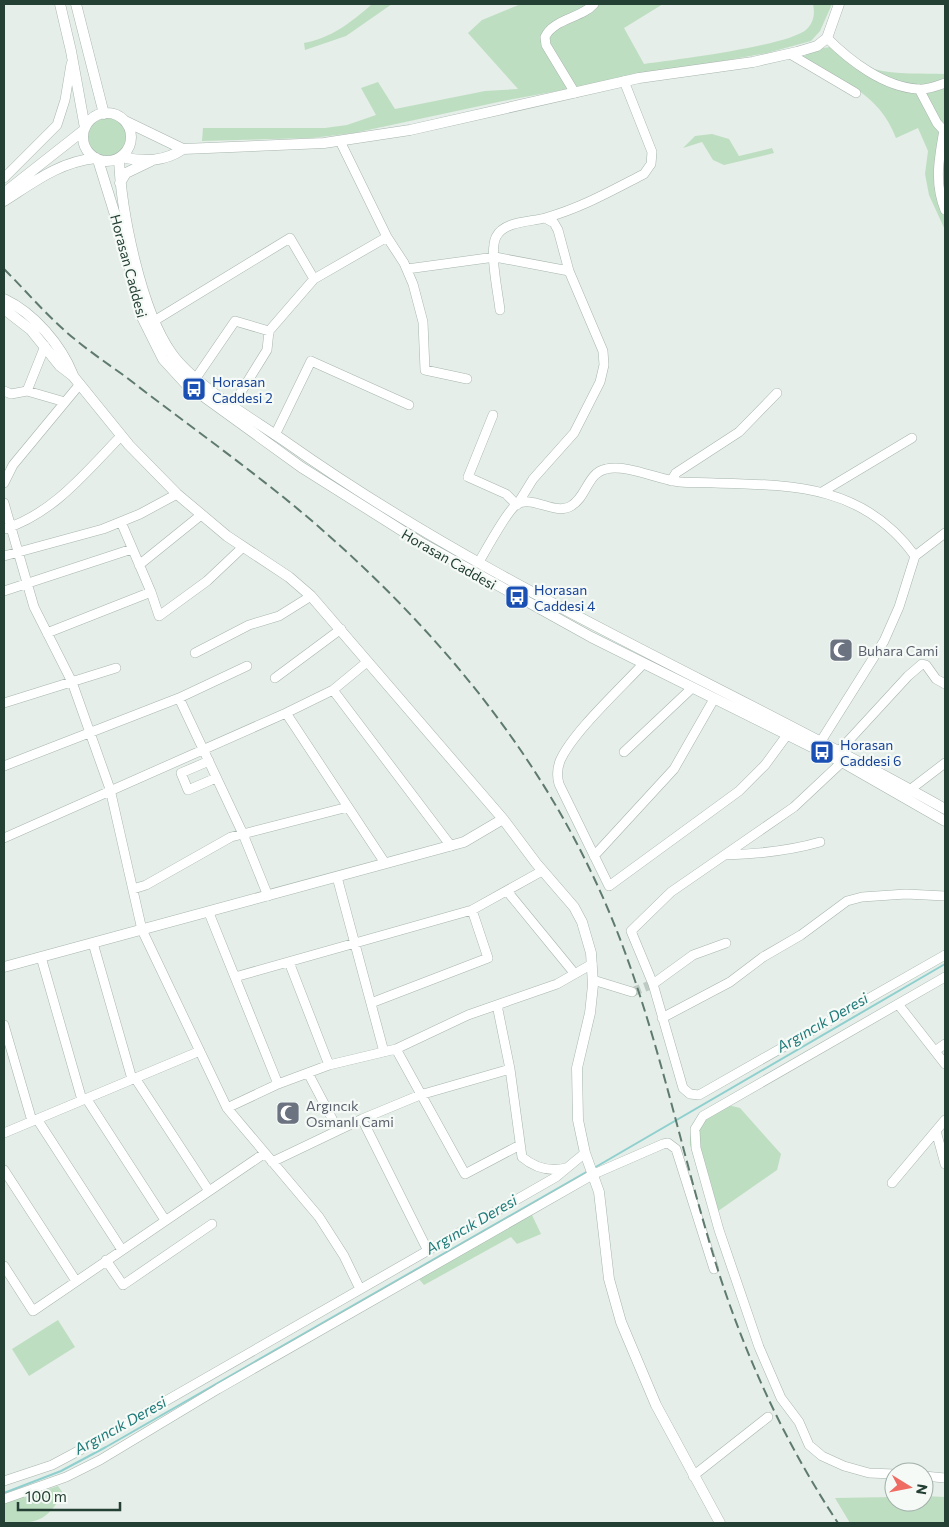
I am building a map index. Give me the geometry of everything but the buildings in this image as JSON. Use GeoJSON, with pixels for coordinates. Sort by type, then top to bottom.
{"type":"FeatureCollection","features":[{"type":"Feature","properties":{"kind":"street"},"geometry":{"type":"LineString","coordinates":[[60,4],[71,51],[85,129],[85,145],[97,159]]}},
{"type":"Feature","properties":{"kind":"street"},"geometry":{"type":"LineString","coordinates":[[76,4],[104,114]]}},
{"type":"Feature","properties":{"kind":"street"},"geometry":{"type":"LineString","coordinates":[[574,93],[546,45],[545,37],[550,30],[588,10],[594,4]]}},
{"type":"Feature","properties":{"kind":"street"},"geometry":{"type":"LineString","coordinates":[[4,201],[60,166],[97,159],[108,162],[120,158],[153,160],[166,158],[183,149],[340,141],[410,130],[624,81],[790,54],[816,46],[826,38],[839,4]]}},
{"type":"Feature","properties":{"kind":"street"},"geometry":{"type":"LineString","coordinates":[[826,38],[869,71],[893,82],[919,89],[945,83]]}},
{"type":"Feature","properties":{"kind":"street"},"geometry":{"type":"LineString","coordinates":[[4,178],[57,125],[68,86],[71,51]]}},
{"type":"Feature","properties":{"kind":"street"},"geometry":{"type":"LineString","coordinates":[[790,54],[856,93]]}},
{"type":"Feature","properties":{"kind":"street"},"geometry":{"type":"LineString","coordinates":[[500,310],[495,240],[502,230],[508,226],[545,218],[593,201],[644,174],[650,167],[652,152],[624,81]]}},
{"type":"Feature","properties":{"kind":"street"},"geometry":{"type":"LineString","coordinates":[[919,89],[937,123],[944,131],[937,175],[939,191],[945,210]]}},
{"type":"Feature","properties":{"kind":"street"},"geometry":{"type":"LineString","coordinates":[[4,193],[85,129],[93,118],[104,114],[117,115],[125,121],[183,149]]}},
{"type":"Feature","properties":{"kind":"street"},"geometry":{"type":"LineString","coordinates":[[120,158],[128,149],[131,140],[130,130],[125,121]]}},
{"type":"Feature","properties":{"kind":"street"},"geometry":{"type":"LineString","coordinates":[[340,141],[387,237],[407,269],[423,322],[426,370],[467,379]]}},
{"type":"Feature","properties":{"kind":"street","name":"Horasan Caddesi"},"geometry":{"type":"LineString","coordinates":[[120,158],[120,183],[141,282],[154,321],[173,355],[196,378],[275,435],[363,494],[479,562],[660,660],[821,741],[945,809]]}},
{"type":"Feature","properties":{"kind":"street","name":"Horasan Caddesi"},"geometry":{"type":"LineString","coordinates":[[97,159],[118,224],[141,315],[163,359],[178,377],[302,467],[374,514],[517,597],[643,664],[842,762],[945,821]]}},
{"type":"Feature","properties":{"kind":"street"},"geometry":{"type":"LineString","coordinates":[[120,183],[126,173],[153,160]]}},
{"type":"Feature","properties":{"kind":"street"},"geometry":{"type":"LineString","coordinates":[[479,562],[544,464],[571,438],[604,371],[603,351],[569,271],[556,226],[545,218]]}},
{"type":"Feature","properties":{"kind":"street"},"geometry":{"type":"LineString","coordinates":[[233,405],[267,350],[269,331],[314,279],[387,237]]}},
{"type":"Feature","properties":{"kind":"street"},"geometry":{"type":"LineString","coordinates":[[154,321],[290,238],[314,279]]}},
{"type":"Feature","properties":{"kind":"street"},"geometry":{"type":"LineString","coordinates":[[407,269],[495,257],[569,271]]}},
{"type":"Feature","properties":{"kind":"street"},"geometry":{"type":"LineString","coordinates":[[4,299],[19,307],[38,324],[68,362],[77,380],[121,436],[177,494],[243,547],[284,573],[311,596],[503,819],[542,871],[578,914],[588,937],[593,980],[590,1013],[579,1052],[577,1073],[578,1120],[586,1156],[599,1192],[606,1265],[616,1309],[656,1405],[720,1523]]}},
{"type":"Feature","properties":{"kind":"street"},"geometry":{"type":"LineString","coordinates":[[4,309],[23,322],[60,366],[77,380]]}},
{"type":"Feature","properties":{"kind":"street"},"geometry":{"type":"LineString","coordinates":[[196,378],[235,321],[269,331]]}},
{"type":"Feature","properties":{"kind":"street"},"geometry":{"type":"LineString","coordinates":[[27,391],[45,346]]}},
{"type":"Feature","properties":{"kind":"street"},"geometry":{"type":"LineString","coordinates":[[275,435],[311,361],[409,405]]}},
{"type":"Feature","properties":{"kind":"street"},"geometry":{"type":"LineString","coordinates":[[4,483],[13,465],[65,402],[77,380]]}},
{"type":"Feature","properties":{"kind":"street"},"geometry":{"type":"LineString","coordinates":[[6,395],[27,391],[65,402]]}},
{"type":"Feature","properties":{"kind":"street"},"geometry":{"type":"LineString","coordinates":[[671,481],[676,473],[739,432],[777,393]]}},
{"type":"Feature","properties":{"kind":"street"},"geometry":{"type":"LineString","coordinates":[[493,415],[468,478],[506,494],[517,504]]}},
{"type":"Feature","properties":{"kind":"street"},"geometry":{"type":"LineString","coordinates":[[7,528],[56,502],[121,436]]}},
{"type":"Feature","properties":{"kind":"street"},"geometry":{"type":"LineString","coordinates":[[822,492],[912,438]]}},
{"type":"Feature","properties":{"kind":"street"},"geometry":{"type":"LineString","coordinates":[[517,504],[531,502],[561,509],[567,508],[576,502],[594,475],[607,468],[618,468],[671,481],[772,486],[822,492],[847,500],[875,516],[900,537],[915,556]]}},
{"type":"Feature","properties":{"kind":"street"},"geometry":{"type":"LineString","coordinates":[[4,556],[83,536],[121,522],[177,494]]}},
{"type":"Feature","properties":{"kind":"street"},"geometry":{"type":"LineString","coordinates":[[4,503],[7,528],[18,552],[34,607],[72,682],[110,791],[142,930],[227,1108],[328,1230],[360,1289]]}},
{"type":"Feature","properties":{"kind":"street"},"geometry":{"type":"LineString","coordinates":[[139,565],[201,515]]}},
{"type":"Feature","properties":{"kind":"street"},"geometry":{"type":"LineString","coordinates":[[121,522],[151,592],[159,616],[207,581],[243,547]]}},
{"type":"Feature","properties":{"kind":"street"},"geometry":{"type":"LineString","coordinates":[[821,741],[884,641],[899,607],[915,556],[945,534]]}},
{"type":"Feature","properties":{"kind":"street"},"geometry":{"type":"LineString","coordinates":[[4,591],[26,582],[132,549]]}},
{"type":"Feature","properties":{"kind":"street"},"geometry":{"type":"LineString","coordinates":[[47,633],[151,592]]}},
{"type":"Feature","properties":{"kind":"street"},"geometry":{"type":"LineString","coordinates":[[195,652],[249,625],[279,616],[311,596]]}},
{"type":"Feature","properties":{"kind":"street"},"geometry":{"type":"LineString","coordinates":[[275,678],[341,629]]}},
{"type":"Feature","properties":{"kind":"street"},"geometry":{"type":"LineString","coordinates":[[4,838],[203,748],[286,713],[333,690],[367,662]]}},
{"type":"Feature","properties":{"kind":"street"},"geometry":{"type":"LineString","coordinates":[[643,664],[585,727],[562,756],[558,767],[559,784],[609,886],[739,791],[765,766],[787,735]]}},
{"type":"Feature","properties":{"kind":"street"},"geometry":{"type":"LineString","coordinates":[[839,751],[908,676],[922,664],[926,665],[936,679],[945,684]]}},
{"type":"Feature","properties":{"kind":"street"},"geometry":{"type":"LineString","coordinates":[[4,766],[179,698],[247,666]]}},
{"type":"Feature","properties":{"kind":"street"},"geometry":{"type":"LineString","coordinates":[[4,703],[116,668]]}},
{"type":"Feature","properties":{"kind":"street"},"geometry":{"type":"LineString","coordinates":[[624,752],[692,688]]}},
{"type":"Feature","properties":{"kind":"street"},"geometry":{"type":"LineString","coordinates":[[333,690],[451,846]]}},
{"type":"Feature","properties":{"kind":"street"},"geometry":{"type":"LineString","coordinates":[[179,698],[243,834],[268,896]]}},
{"type":"Feature","properties":{"kind":"street"},"geometry":{"type":"LineString","coordinates":[[594,856],[674,769],[714,699]]}},
{"type":"Feature","properties":{"kind":"street"},"geometry":{"type":"LineString","coordinates":[[286,713],[385,864]]}},
{"type":"Feature","properties":{"kind":"street"},"geometry":{"type":"LineString","coordinates":[[209,761],[181,773],[188,790],[216,778]]}},
{"type":"Feature","properties":{"kind":"street"},"geometry":{"type":"LineString","coordinates":[[842,762],[794,807],[671,892],[631,931],[653,984],[683,1088],[690,1094],[699,1096],[945,955]]}},
{"type":"Feature","properties":{"kind":"street"},"geometry":{"type":"LineString","coordinates":[[911,789],[945,763]]}},
{"type":"Feature","properties":{"kind":"street"},"geometry":{"type":"LineString","coordinates":[[133,889],[146,884],[230,837],[348,807]]}},
{"type":"Feature","properties":{"kind":"street"},"geometry":{"type":"LineString","coordinates":[[4,967],[451,846],[474,837],[503,819]]}},
{"type":"Feature","properties":{"kind":"street"},"geometry":{"type":"LineString","coordinates":[[724,855],[758,854],[798,849],[820,842]]}},
{"type":"Feature","properties":{"kind":"street"},"geometry":{"type":"LineString","coordinates":[[235,978],[472,910],[542,871]]}},
{"type":"Feature","properties":{"kind":"street"},"geometry":{"type":"LineString","coordinates":[[336,877],[384,1052]]}},
{"type":"Feature","properties":{"kind":"street"},"geometry":{"type":"LineString","coordinates":[[507,891],[575,974]]}},
{"type":"Feature","properties":{"kind":"street"},"geometry":{"type":"LineString","coordinates":[[662,1018],[730,982],[763,957],[800,935],[853,899],[912,894],[945,896]]}},
{"type":"Feature","properties":{"kind":"street"},"geometry":{"type":"LineString","coordinates":[[371,1002],[488,958],[472,910]]}},
{"type":"Feature","properties":{"kind":"street"},"geometry":{"type":"LineString","coordinates":[[209,913],[278,1084]]}},
{"type":"Feature","properties":{"kind":"street"},"geometry":{"type":"LineString","coordinates":[[93,943],[134,1078],[208,1191]]}},
{"type":"Feature","properties":{"kind":"street"},"geometry":{"type":"LineString","coordinates":[[653,984],[693,955],[726,943]]}},
{"type":"Feature","properties":{"kind":"street"},"geometry":{"type":"LineString","coordinates":[[41,957],[84,1099],[165,1220]]}},
{"type":"Feature","properties":{"kind":"street"},"geometry":{"type":"LineString","coordinates":[[289,962],[329,1065]]}},
{"type":"Feature","properties":{"kind":"street"},"geometry":{"type":"LineString","coordinates":[[227,1108],[278,1084],[329,1065],[396,1049],[468,1015],[556,984],[592,964]]}},
{"type":"Feature","properties":{"kind":"street"},"geometry":{"type":"LineString","coordinates":[[884,1473],[852,1469],[822,1456],[809,1445],[799,1422],[781,1398],[759,1347],[719,1230],[694,1138],[695,1129],[703,1116],[945,976]]}},
{"type":"Feature","properties":{"kind":"street"},"geometry":{"type":"LineString","coordinates":[[593,980],[632,992]]}},
{"type":"Feature","properties":{"kind":"street"},"geometry":{"type":"LineString","coordinates":[[898,1004],[945,1064]]}},
{"type":"Feature","properties":{"kind":"street"},"geometry":{"type":"LineString","coordinates":[[496,1005],[510,1069],[522,1157],[535,1166],[548,1170],[567,1168]]}},
{"type":"Feature","properties":{"kind":"street"},"geometry":{"type":"LineString","coordinates":[[4,1025],[35,1120],[122,1250]]}},
{"type":"Feature","properties":{"kind":"street"},"geometry":{"type":"LineString","coordinates":[[935,1051],[945,1044]]}},
{"type":"Feature","properties":{"kind":"street"},"geometry":{"type":"LineString","coordinates":[[396,1049],[464,1174],[520,1145]]}},
{"type":"Feature","properties":{"kind":"street"},"geometry":{"type":"LineString","coordinates":[[4,1132],[200,1050]]}},
{"type":"Feature","properties":{"kind":"street"},"geometry":{"type":"LineString","coordinates":[[272,1162],[362,1118],[420,1095],[510,1069]]}},
{"type":"Feature","properties":{"kind":"street"},"geometry":{"type":"LineString","coordinates":[[308,1073],[338,1130]]}},
{"type":"Feature","properties":{"kind":"street"},"geometry":{"type":"LineString","coordinates":[[362,1118],[428,1251]]}},
{"type":"Feature","properties":{"kind":"street"},"geometry":{"type":"LineString","coordinates":[[892,1183],[945,1120]]}},
{"type":"Feature","properties":{"kind":"street"},"geometry":{"type":"LineString","coordinates":[[936,1131],[945,1164]]}},
{"type":"Feature","properties":{"kind":"street"},"geometry":{"type":"LineString","coordinates":[[4,1488],[8,1498],[66,1477],[100,1460],[218,1389],[593,1173],[663,1144],[672,1145],[676,1149],[714,1269]]}},
{"type":"Feature","properties":{"kind":"street"},"geometry":{"type":"LineString","coordinates":[[4,1266],[33,1311],[265,1152]]}},
{"type":"Feature","properties":{"kind":"street"},"geometry":{"type":"LineString","coordinates":[[4,1481],[68,1458],[556,1177],[586,1156]]}},
{"type":"Feature","properties":{"kind":"street"},"geometry":{"type":"LineString","coordinates":[[4,1170],[76,1282]]}},
{"type":"Feature","properties":{"kind":"street"},"geometry":{"type":"LineString","coordinates":[[106,1260],[123,1285],[212,1224]]}},
{"type":"Feature","properties":{"kind":"street"},"geometry":{"type":"LineString","coordinates":[[693,1476],[768,1417]]}},
{"type":"Feature","properties":{"kind":"green space"},"geometry":{"type":"Polygon","coordinates":[[[372,4],[392,4],[346,36],[305,50],[304,43],[323,38],[332,33],[349,23],[372,4]]]}},
{"type":"Feature","properties":{"kind":"green space"},"geometry":{"type":"Polygon","coordinates":[[[521,4],[663,4],[624,28],[644,64],[704,56],[778,41],[807,29],[813,17],[813,4],[832,4],[820,31],[811,41],[767,53],[503,101],[354,133],[312,138],[202,141],[203,128],[325,128],[347,125],[376,115],[361,88],[378,82],[395,109],[485,91],[518,89],[468,33],[482,20],[521,4]]]}},
{"type":"Feature","properties":{"kind":"green space"},"geometry":{"type":"Polygon","coordinates":[[[830,47],[848,52],[868,66],[882,71],[945,74],[945,230],[929,195],[925,174],[928,151],[918,128],[896,138],[880,110],[869,99],[844,81],[801,58],[817,49],[830,47]]]}},
{"type":"Feature","properties":{"kind":"green space"},"geometry":{"type":"Polygon","coordinates":[[[107,118],[121,123],[126,137],[121,151],[107,156],[93,151],[88,137],[93,123],[107,118]]]}},
{"type":"Feature","properties":{"kind":"green space"},"geometry":{"type":"Polygon","coordinates":[[[712,134],[729,139],[739,156],[772,148],[774,153],[724,165],[713,160],[702,142],[683,148],[695,136],[712,134]]]}},
{"type":"Feature","properties":{"kind":"green space"},"geometry":{"type":"Polygon","coordinates":[[[728,1105],[740,1108],[781,1154],[777,1170],[711,1216],[690,1145],[690,1137],[693,1130],[702,1120],[728,1105]]]}},
{"type":"Feature","properties":{"kind":"green space"},"geometry":{"type":"Polygon","coordinates":[[[531,1213],[541,1234],[517,1244],[511,1237],[424,1285],[419,1279],[531,1213]]]}},
{"type":"Feature","properties":{"kind":"green space"},"geometry":{"type":"Polygon","coordinates":[[[58,1320],[75,1347],[29,1376],[12,1349],[58,1320]]]}},
{"type":"Feature","properties":{"kind":"green space"},"geometry":{"type":"Polygon","coordinates":[[[58,1486],[63,1493],[45,1516],[24,1523],[4,1523],[4,1503],[58,1486]]]}},
{"type":"Feature","properties":{"kind":"green space"},"geometry":{"type":"Polygon","coordinates":[[[934,1496],[945,1497],[945,1523],[850,1523],[835,1498],[884,1497],[884,1512],[934,1512],[934,1496]]]}},
{"type":"Feature","properties":{"kind":"waterway","name":"Argıncık Deresi"},"geometry":{"type":"LineString","coordinates":[[594,1168],[945,964]]}},
{"type":"Feature","properties":{"kind":"waterway","name":"Argıncık Deresi"},"geometry":{"type":"LineString","coordinates":[[4,1493],[61,1471],[106,1447],[588,1171]]}},
{"type":"Feature","properties":{"kind":"tunnel"},"geometry":{"type":"LineString","coordinates":[[632,992],[653,984]]}},
{"type":"Feature","properties":{"kind":"railway"},"geometry":{"type":"LineString","coordinates":[[4,269],[71,336],[261,480],[305,515],[349,554],[391,594],[469,681],[505,728],[538,776],[594,878],[632,972],[662,1068],[716,1264],[753,1365],[801,1462],[838,1523]]}},
{"type":"Feature","properties":{"kind":"place","name":"Horasan Caddesi 2"},"geometry":{"type":"Point","coordinates":[194,389]}},
{"type":"Feature","properties":{"kind":"place","name":"Horasan Caddesi 4"},"geometry":{"type":"Point","coordinates":[517,597]}},
{"type":"Feature","properties":{"kind":"place","name":"Buhara Cami"},"geometry":{"type":"Point","coordinates":[841,650]}},
{"type":"Feature","properties":{"kind":"place","name":"Horasan Caddesi 6"},"geometry":{"type":"Point","coordinates":[822,752]}},
{"type":"Feature","properties":{"kind":"place","name":"Argıncık Osmanlı Cami"},"geometry":{"type":"Point","coordinates":[288,1113]}}]}
